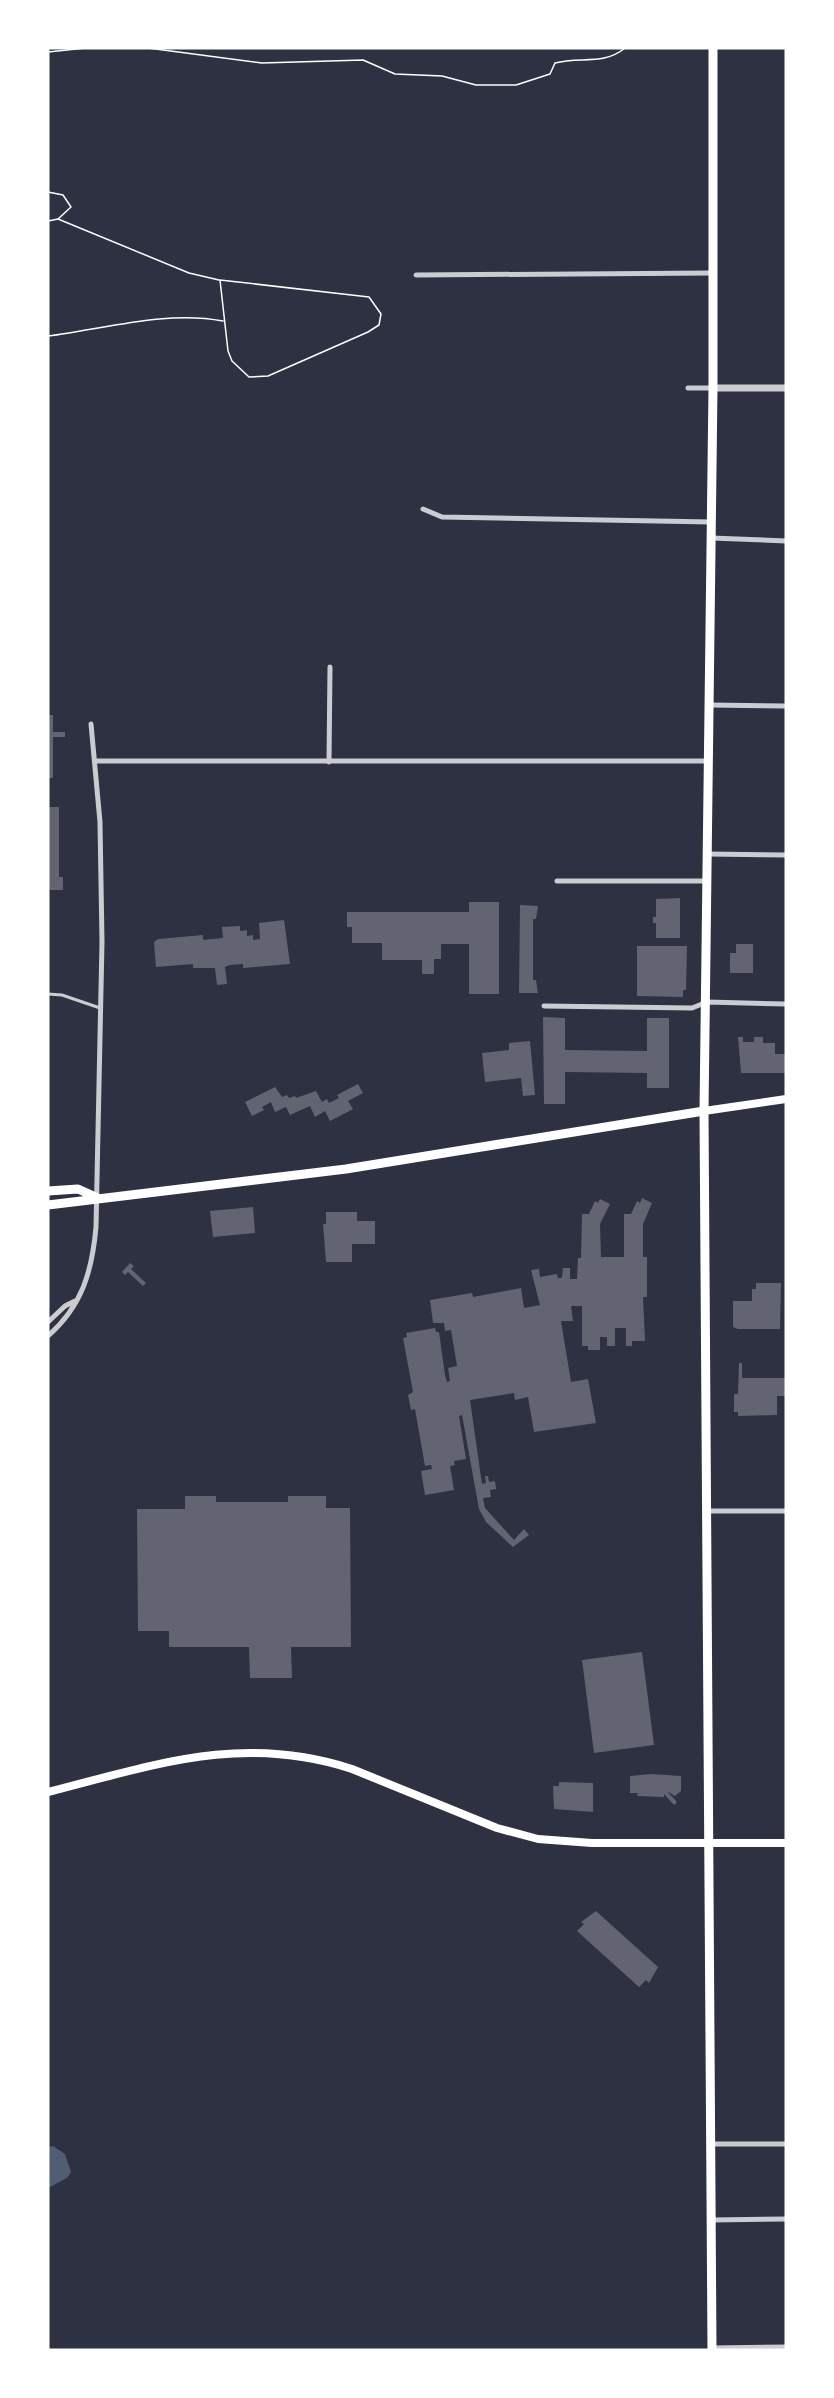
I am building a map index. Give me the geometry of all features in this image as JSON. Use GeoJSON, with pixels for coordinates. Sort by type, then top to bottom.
{"type":"FeatureCollection","features":[{"type":"Feature","properties":{"kind":"main road"},"geometry":{"type":"LineString","coordinates":[[712,2349],[712,2144],[707,1842],[705,1111],[713,388],[711,273],[713,48]]}},
{"type":"Feature","properties":{"kind":"main road"},"geometry":{"type":"LineString","coordinates":[[48,1205],[356,1168],[786,1100]]}},
{"type":"Feature","properties":{"kind":"main road"},"geometry":{"type":"LineString","coordinates":[[48,1191],[78,1189],[98,1198]]}},
{"type":"Feature","properties":{"kind":"main road"},"geometry":{"type":"LineString","coordinates":[[48,1792],[193,1756],[240,1751],[274,1752],[330,1762],[370,1775],[498,1828],[538,1839],[592,1843],[786,1843]]}},
{"type":"Feature","properties":{"kind":"street"},"geometry":{"type":"LineString","coordinates":[[416,275],[711,273]]}},
{"type":"Feature","properties":{"kind":"street"},"geometry":{"type":"LineString","coordinates":[[688,388],[786,388]]}},
{"type":"Feature","properties":{"kind":"street"},"geometry":{"type":"LineString","coordinates":[[423,509],[442,517],[711,522]]}},
{"type":"Feature","properties":{"kind":"street"},"geometry":{"type":"LineString","coordinates":[[711,538],[786,541]]}},
{"type":"Feature","properties":{"kind":"street"},"geometry":{"type":"LineString","coordinates":[[329,762],[330,667]]}},
{"type":"Feature","properties":{"kind":"street"},"geometry":{"type":"LineString","coordinates":[[709,705],[786,706]]}},
{"type":"Feature","properties":{"kind":"street"},"geometry":{"type":"LineString","coordinates":[[48,1336],[71,1315],[92,1264],[98,1198],[101,848],[97,761],[91,724]]}},
{"type":"Feature","properties":{"kind":"street"},"geometry":{"type":"LineString","coordinates":[[97,761],[708,760]]}},
{"type":"Feature","properties":{"kind":"street"},"geometry":{"type":"LineString","coordinates":[[708,854],[786,855]]}},
{"type":"Feature","properties":{"kind":"street"},"geometry":{"type":"LineString","coordinates":[[557,880],[708,880]]}},
{"type":"Feature","properties":{"kind":"street"},"geometry":{"type":"LineString","coordinates":[[544,1006],[692,1008],[707,1002],[786,1004]]}},
{"type":"Feature","properties":{"kind":"street"},"geometry":{"type":"LineString","coordinates":[[48,1322],[66,1306],[75,1302]]}},
{"type":"Feature","properties":{"kind":"street"},"geometry":{"type":"LineString","coordinates":[[707,1511],[786,1511]]}},
{"type":"Feature","properties":{"kind":"street"},"geometry":{"type":"LineString","coordinates":[[712,2144],[786,2144]]}},
{"type":"Feature","properties":{"kind":"street"},"geometry":{"type":"LineString","coordinates":[[711,2220],[786,2219]]}},
{"type":"Feature","properties":{"kind":"street"},"geometry":{"type":"LineString","coordinates":[[712,2349],[786,2348]]}},
{"type":"Feature","properties":{"kind":"lane"},"geometry":{"type":"LineString","coordinates":[[48,993],[63,995],[101,1008]]}},
{"type":"Feature","properties":{"kind":"path"},"geometry":{"type":"LineString","coordinates":[[48,52],[86,48]]}},
{"type":"Feature","properties":{"kind":"path"},"geometry":{"type":"LineString","coordinates":[[148,48],[262,63],[363,60],[395,74],[442,76],[477,85],[516,85],[550,74],[555,63],[591,62],[615,56],[625,48]]}},
{"type":"Feature","properties":{"kind":"path"},"geometry":{"type":"LineString","coordinates":[[48,192],[63,195],[71,207],[58,219],[48,221]]}},
{"type":"Feature","properties":{"kind":"path"},"geometry":{"type":"LineString","coordinates":[[58,219],[189,273],[220,280],[369,297],[381,314],[379,325],[368,332],[260,378],[249,377],[232,361],[228,351],[220,280]]}},
{"type":"Feature","properties":{"kind":"path"},"geometry":{"type":"LineString","coordinates":[[48,336],[126,324],[199,317],[223,321]]}},
{"type":"Feature","properties":{"kind":"water"},"geometry":{"type":"Polygon","coordinates":[[[53,2146],[65,2154],[71,2172],[67,2178],[48,2188],[48,2147],[53,2146]]]}},
{"type":"Feature","properties":{"kind":"building"},"geometry":{"type":"Polygon","coordinates":[[[48,715],[53,715],[53,732],[65,732],[65,737],[53,737],[53,778],[48,778],[48,715]]]}},
{"type":"Feature","properties":{"kind":"building"},"geometry":{"type":"Polygon","coordinates":[[[48,807],[59,807],[59,877],[63,877],[63,890],[48,890],[48,807]]]}},
{"type":"Feature","properties":{"kind":"building"},"geometry":{"type":"Polygon","coordinates":[[[680,898],[680,938],[656,938],[656,923],[653,923],[653,917],[656,917],[656,899],[680,898]]]}},
{"type":"Feature","properties":{"kind":"building"},"geometry":{"type":"Polygon","coordinates":[[[469,902],[499,902],[499,994],[469,994],[469,944],[441,944],[441,959],[434,959],[434,974],[422,974],[422,960],[382,960],[382,943],[352,943],[352,927],[347,927],[347,912],[469,912],[469,902]]]}},
{"type":"Feature","properties":{"kind":"building"},"geometry":{"type":"Polygon","coordinates":[[[520,905],[538,906],[536,919],[533,919],[533,980],[536,980],[538,993],[519,993],[520,905]]]}},
{"type":"Feature","properties":{"kind":"building"},"geometry":{"type":"Polygon","coordinates":[[[284,920],[290,964],[243,968],[243,964],[230,965],[225,967],[227,984],[217,985],[215,968],[193,968],[193,964],[156,967],[154,942],[158,939],[203,935],[203,940],[223,938],[222,927],[240,926],[240,931],[247,930],[247,936],[253,935],[253,940],[260,939],[259,923],[284,920]]]}},
{"type":"Feature","properties":{"kind":"building"},"geometry":{"type":"Polygon","coordinates":[[[736,944],[753,944],[753,973],[730,973],[730,953],[736,953],[736,944]]]}},
{"type":"Feature","properties":{"kind":"building"},"geometry":{"type":"Polygon","coordinates":[[[637,946],[687,946],[686,990],[683,990],[683,997],[637,996],[637,946]]]}},
{"type":"Feature","properties":{"kind":"building"},"geometry":{"type":"Polygon","coordinates":[[[543,1017],[565,1018],[565,1050],[647,1051],[647,1018],[669,1018],[669,1088],[647,1088],[647,1073],[565,1072],[565,1104],[544,1104],[543,1017]]]}},
{"type":"Feature","properties":{"kind":"building"},"geometry":{"type":"Polygon","coordinates":[[[738,1037],[743,1037],[743,1042],[754,1042],[754,1037],[763,1037],[763,1043],[775,1043],[775,1054],[786,1054],[786,1073],[741,1073],[738,1037]]]}},
{"type":"Feature","properties":{"kind":"building"},"geometry":{"type":"Polygon","coordinates":[[[530,1041],[535,1095],[523,1096],[521,1078],[485,1082],[482,1053],[509,1050],[509,1043],[530,1041]]]}},
{"type":"Feature","properties":{"kind":"building"},"geometry":{"type":"Polygon","coordinates":[[[358,1084],[363,1093],[348,1101],[353,1109],[330,1121],[325,1111],[315,1117],[310,1106],[290,1115],[286,1107],[275,1112],[271,1102],[262,1107],[264,1110],[252,1116],[245,1102],[275,1087],[282,1097],[287,1095],[289,1098],[316,1091],[322,1102],[327,1099],[329,1103],[339,1098],[337,1095],[358,1084]]]}},
{"type":"Feature","properties":{"kind":"building"},"geometry":{"type":"Polygon","coordinates":[[[642,1198],[652,1203],[643,1224],[643,1257],[647,1257],[647,1297],[643,1297],[645,1341],[632,1341],[632,1346],[626,1346],[626,1328],[615,1328],[615,1346],[607,1346],[607,1337],[600,1337],[600,1350],[588,1350],[588,1346],[582,1346],[582,1306],[571,1306],[573,1321],[561,1321],[571,1382],[588,1379],[596,1423],[534,1432],[528,1397],[515,1400],[514,1393],[470,1400],[482,1484],[486,1483],[485,1476],[488,1476],[489,1482],[495,1481],[496,1489],[490,1490],[491,1497],[483,1498],[485,1508],[514,1540],[524,1529],[529,1535],[513,1547],[486,1522],[479,1509],[462,1415],[459,1416],[466,1459],[454,1461],[455,1465],[450,1466],[454,1490],[425,1495],[421,1471],[432,1469],[431,1465],[425,1466],[415,1409],[411,1410],[408,1395],[413,1392],[403,1338],[407,1337],[406,1333],[435,1328],[436,1332],[439,1332],[445,1375],[447,1382],[450,1381],[448,1368],[457,1366],[451,1330],[445,1331],[444,1323],[433,1323],[430,1300],[472,1293],[473,1297],[521,1288],[524,1308],[540,1305],[531,1270],[539,1269],[540,1277],[557,1274],[558,1278],[562,1278],[563,1268],[570,1268],[570,1279],[577,1279],[578,1258],[581,1258],[582,1214],[589,1214],[595,1201],[598,1203],[600,1199],[610,1204],[600,1224],[601,1257],[624,1257],[624,1214],[631,1214],[637,1201],[640,1203],[642,1198]]]}},
{"type":"Feature","properties":{"kind":"building"},"geometry":{"type":"Polygon","coordinates":[[[253,1207],[255,1233],[213,1237],[210,1211],[253,1207]]]}},
{"type":"Feature","properties":{"kind":"building"},"geometry":{"type":"Polygon","coordinates":[[[326,1212],[357,1212],[357,1221],[375,1221],[375,1244],[352,1244],[352,1262],[326,1262],[323,1224],[326,1224],[326,1212]]]}},
{"type":"Feature","properties":{"kind":"building"},"geometry":{"type":"Polygon","coordinates":[[[130,1263],[134,1266],[131,1269],[146,1283],[143,1286],[128,1272],[125,1275],[122,1272],[130,1263]]]}},
{"type":"Feature","properties":{"kind":"building"},"geometry":{"type":"Polygon","coordinates":[[[756,1283],[781,1283],[780,1329],[733,1327],[733,1301],[752,1301],[752,1289],[756,1289],[756,1283]]]}},
{"type":"Feature","properties":{"kind":"building"},"geometry":{"type":"Polygon","coordinates":[[[739,1363],[742,1363],[742,1378],[786,1378],[786,1396],[777,1396],[777,1415],[738,1416],[738,1412],[734,1412],[734,1394],[738,1394],[739,1363]]]}},
{"type":"Feature","properties":{"kind":"building"},"geometry":{"type":"Polygon","coordinates":[[[185,1496],[216,1496],[216,1502],[288,1502],[288,1496],[326,1496],[326,1508],[350,1508],[351,1647],[291,1647],[292,1678],[250,1678],[249,1647],[169,1647],[169,1631],[138,1631],[137,1509],[185,1509],[185,1496]]]}},
{"type":"Feature","properties":{"kind":"building"},"geometry":{"type":"Polygon","coordinates":[[[642,1652],[654,1745],[594,1753],[582,1660],[642,1652]]]}},
{"type":"Feature","properties":{"kind":"building"},"geometry":{"type":"Polygon","coordinates":[[[651,1774],[681,1776],[681,1791],[675,1796],[667,1791],[677,1802],[674,1805],[664,1794],[664,1797],[637,1796],[638,1793],[630,1793],[630,1776],[651,1774]]]}},
{"type":"Feature","properties":{"kind":"building"},"geometry":{"type":"Polygon","coordinates":[[[559,1782],[593,1783],[593,1812],[554,1809],[553,1786],[559,1786],[559,1782]]]}},
{"type":"Feature","properties":{"kind":"building"},"geometry":{"type":"Polygon","coordinates":[[[596,1911],[658,1967],[649,1983],[646,1980],[639,1987],[577,1931],[584,1924],[581,1922],[596,1911]]]}}]}
